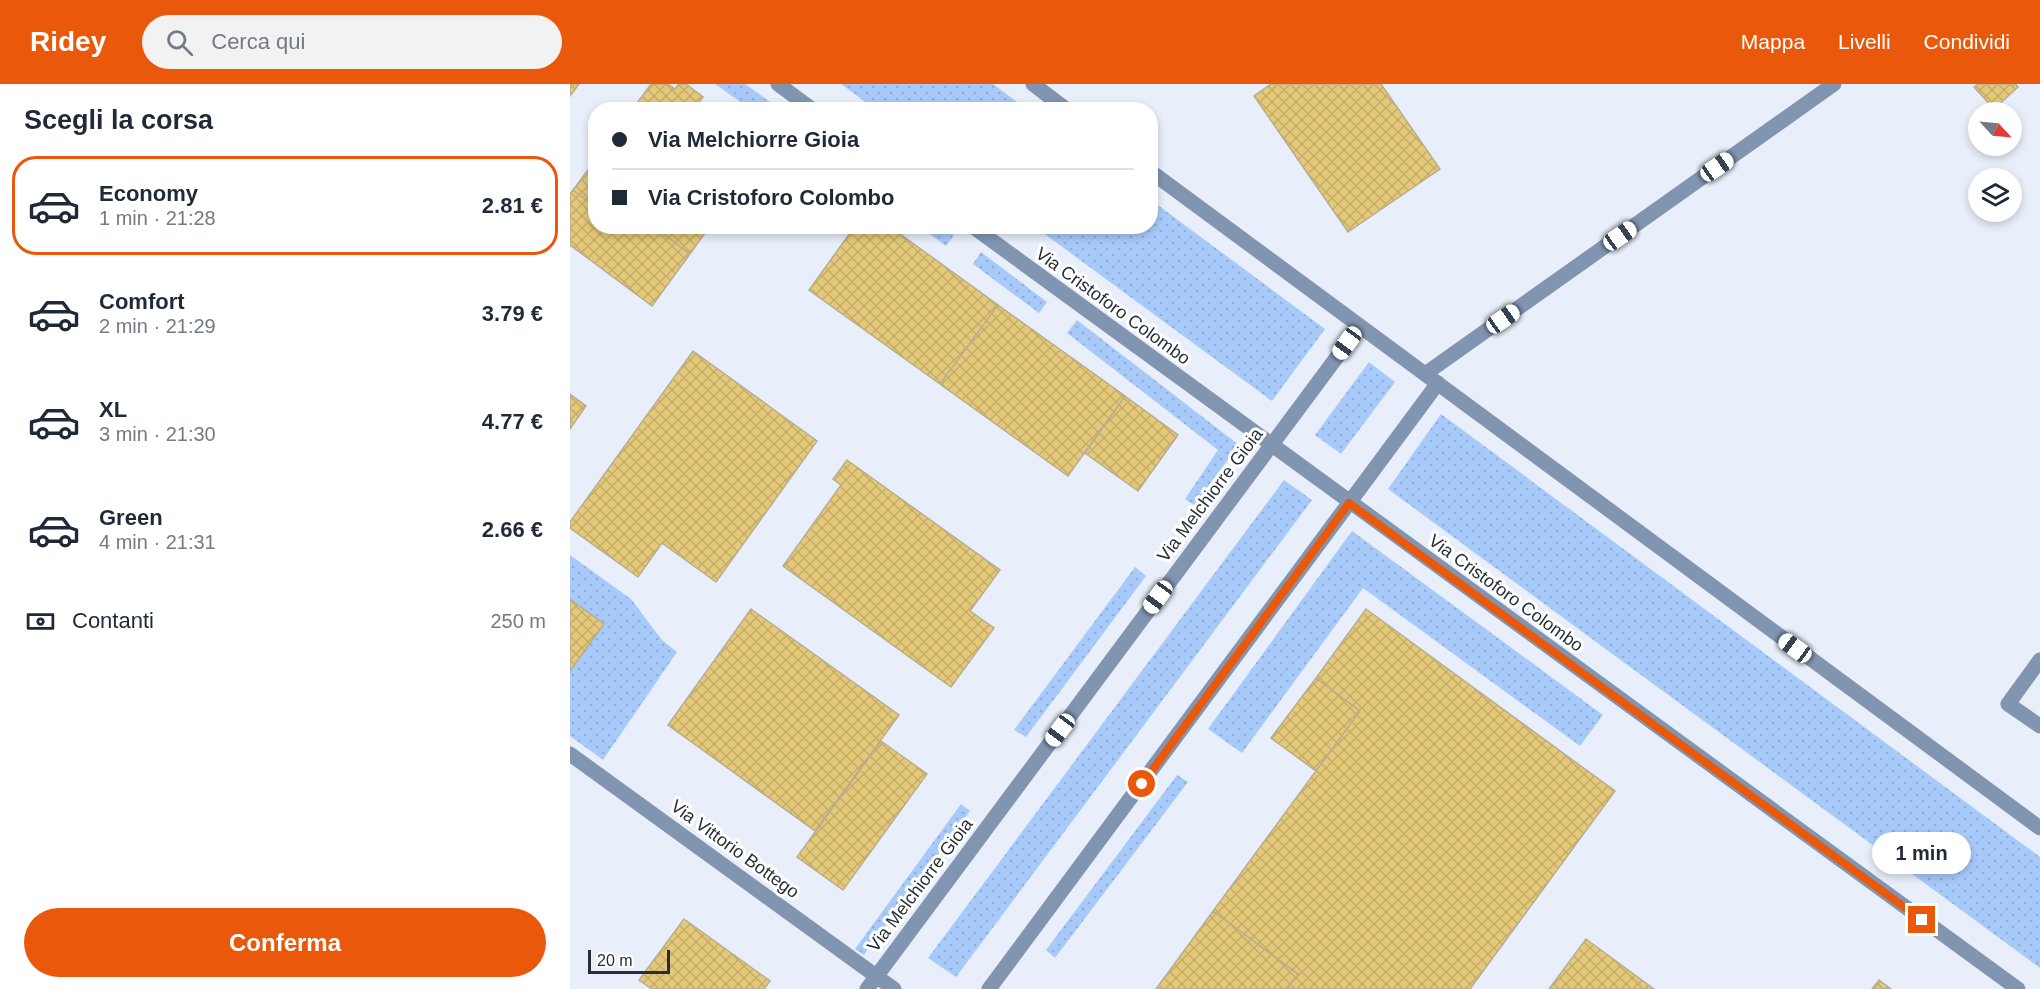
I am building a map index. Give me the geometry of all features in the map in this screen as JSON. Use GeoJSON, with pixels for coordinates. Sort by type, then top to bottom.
{"type":"FeatureCollection","features":[{"type":"Feature","properties":{"kind":"street"},"geometry":{"type":"LineString","coordinates":[[778,84],[802,102]]}},
{"type":"Feature","properties":{"kind":"street"},"geometry":{"type":"LineString","coordinates":[[1033,84],[1057,102]]}},
{"type":"Feature","properties":{"kind":"street"},"geometry":{"type":"LineString","coordinates":[[1425,374],[1834,84]]}},
{"type":"Feature","properties":{"kind":"street"},"geometry":{"type":"LineString","coordinates":[[1158,177],[2040,828]]}},
{"type":"Feature","properties":{"kind":"street","name":"Via Cristoforo Colombo"},"geometry":{"type":"LineString","coordinates":[[983,234],[1270,446],[2018,989]]}},
{"type":"Feature","properties":{"kind":"street","name":"Via Melchiorre Gioia"},"geometry":{"type":"LineString","coordinates":[[867,989],[1360,326]]}},
{"type":"Feature","properties":{"kind":"street"},"geometry":{"type":"LineString","coordinates":[[989,989],[1438,383]]}},
{"type":"Feature","properties":{"kind":"street"},"geometry":{"type":"LineString","coordinates":[[2040,660],[2008,704],[2040,726]]}},
{"type":"Feature","properties":{"kind":"street","name":"Via Vittorio Bottego"},"geometry":{"type":"LineString","coordinates":[[570,754],[877,975]]}},
{"type":"Feature","properties":{"kind":"street","name":"Via Melchiorre Gioia"},"geometry":{"type":"LineString","coordinates":[[877,975],[894,989]]}},
{"type":"Feature","properties":{"kind":"shaded area"},"geometry":{"type":"Polygon","coordinates":[[[715,84],[745,84],[770,102],[740,102],[715,84]]]}},
{"type":"Feature","properties":{"kind":"shaded area"},"geometry":{"type":"Polygon","coordinates":[[[841,84],[993,84],[1017,102],[865,102],[841,84]]]}},
{"type":"Feature","properties":{"kind":"shaded area"},"geometry":{"type":"Polygon","coordinates":[[[1158,205],[1325,329],[1272,401],[1045,234],[1158,234],[1158,205]]]}},
{"type":"Feature","properties":{"kind":"shaded area"},"geometry":{"type":"Polygon","coordinates":[[[930,234],[954,235],[946,246],[930,234]]]}},
{"type":"Feature","properties":{"kind":"shaded area"},"geometry":{"type":"Polygon","coordinates":[[[981,252],[1047,302],[1039,313],[973,264],[981,252]]]}},
{"type":"Feature","properties":{"kind":"shaded area"},"geometry":{"type":"Polygon","coordinates":[[[1077,320],[1239,445],[1194,505],[1185,499],[1218,450],[1067,333],[1077,320]]]}},
{"type":"Feature","properties":{"kind":"shaded area"},"geometry":{"type":"Polygon","coordinates":[[[1369,362],[1395,382],[1341,454],[1315,435],[1369,362]]]}},
{"type":"Feature","properties":{"kind":"shaded area"},"geometry":{"type":"Polygon","coordinates":[[[1441,414],[2040,857],[2040,968],[1388,489],[1441,414]]]}},
{"type":"Feature","properties":{"kind":"shaded area"},"geometry":{"type":"Polygon","coordinates":[[[1284,480],[1312,500],[956,977],[928,958],[1284,480]]]}},
{"type":"Feature","properties":{"kind":"shaded area"},"geometry":{"type":"Polygon","coordinates":[[[1352,531],[1603,715],[1580,746],[1363,588],[1242,753],[1208,729],[1352,531]]]}},
{"type":"Feature","properties":{"kind":"shaded area"},"geometry":{"type":"Polygon","coordinates":[[[570,555],[631,599],[662,640],[677,652],[603,760],[570,736],[570,555]]]}},
{"type":"Feature","properties":{"kind":"shaded area"},"geometry":{"type":"Polygon","coordinates":[[[1135,567],[1146,576],[1026,737],[1014,730],[1135,567]]]}},
{"type":"Feature","properties":{"kind":"shaded area"},"geometry":{"type":"Polygon","coordinates":[[[1177,775],[1188,782],[1055,958],[1046,950],[1177,775]]]}},
{"type":"Feature","properties":{"kind":"shaded area"},"geometry":{"type":"Polygon","coordinates":[[[961,804],[970,811],[864,955],[855,949],[961,804]]]}},
{"type":"Feature","properties":{"kind":"building"},"geometry":{"type":"Polygon","coordinates":[[[570,84],[579,84],[570,96],[570,84]]]}},
{"type":"Feature","properties":{"kind":"building"},"geometry":{"type":"Polygon","coordinates":[[[651,84],[668,84],[675,89],[679,84],[686,84],[703,97],[699,102],[638,102],[651,84]]]}},
{"type":"Feature","properties":{"kind":"building"},"geometry":{"type":"Polygon","coordinates":[[[1271,84],[1381,84],[1440,169],[1348,232],[1254,96],[1271,84]]]}},
{"type":"Feature","properties":{"kind":"building"},"geometry":{"type":"Polygon","coordinates":[[[1978,84],[2015,84],[2018,87],[2002,102],[1988,102],[1974,87],[1978,84]]]}},
{"type":"Feature","properties":{"kind":"building"},"geometry":{"type":"Polygon","coordinates":[[[588,170],[588,201],[573,190],[588,170]]]}},
{"type":"Feature","properties":{"kind":"building"},"geometry":{"type":"Polygon","coordinates":[[[573,190],[588,201],[588,234],[664,234],[690,254],[652,306],[570,245],[570,194],[573,190]]]}},
{"type":"Feature","properties":{"kind":"building"},"geometry":{"type":"Polygon","coordinates":[[[664,234],[704,234],[690,254],[664,234]]]}},
{"type":"Feature","properties":{"kind":"building"},"geometry":{"type":"Polygon","coordinates":[[[849,234],[900,234],[998,305],[940,384],[809,290],[849,234]]]}},
{"type":"Feature","properties":{"kind":"building"},"geometry":{"type":"Polygon","coordinates":[[[998,305],[1125,396],[1068,476],[940,384],[998,305]]]}},
{"type":"Feature","properties":{"kind":"building"},"geometry":{"type":"Polygon","coordinates":[[[693,351],[817,441],[716,582],[662,543],[638,577],[570,528],[570,522],[693,351]]]}},
{"type":"Feature","properties":{"kind":"building"},"geometry":{"type":"Polygon","coordinates":[[[570,394],[586,406],[570,429],[570,394]]]}},
{"type":"Feature","properties":{"kind":"building"},"geometry":{"type":"Polygon","coordinates":[[[1125,396],[1178,435],[1138,491],[1085,453],[1125,396]]]}},
{"type":"Feature","properties":{"kind":"building"},"geometry":{"type":"Polygon","coordinates":[[[847,460],[1000,570],[970,611],[994,628],[951,687],[783,566],[841,485],[833,479],[847,460]]]}},
{"type":"Feature","properties":{"kind":"building"},"geometry":{"type":"Polygon","coordinates":[[[570,599],[604,624],[570,671],[570,599]]]}},
{"type":"Feature","properties":{"kind":"building"},"geometry":{"type":"Polygon","coordinates":[[[751,609],[899,715],[815,831],[668,725],[751,609]]]}},
{"type":"Feature","properties":{"kind":"building"},"geometry":{"type":"Polygon","coordinates":[[[1366,609],[1615,791],[1470,989],[1287,989],[1298,974],[1213,911],[1360,711],[1316,678],[1366,609]]]}},
{"type":"Feature","properties":{"kind":"building"},"geometry":{"type":"Polygon","coordinates":[[[1316,678],[1360,711],[1316,771],[1271,738],[1316,678]]]}},
{"type":"Feature","properties":{"kind":"building"},"geometry":{"type":"Polygon","coordinates":[[[881,741],[927,774],[843,890],[797,857],[881,741]]]}},
{"type":"Feature","properties":{"kind":"building"},"geometry":{"type":"Polygon","coordinates":[[[1213,911],[1298,974],[1287,989],[1156,989],[1213,911]]]}},
{"type":"Feature","properties":{"kind":"building"},"geometry":{"type":"Polygon","coordinates":[[[684,919],[770,981],[764,989],[652,989],[639,980],[684,919]]]}},
{"type":"Feature","properties":{"kind":"building"},"geometry":{"type":"Polygon","coordinates":[[[1586,939],[1654,989],[1549,989],[1586,939]]]}},
{"type":"Feature","properties":{"kind":"building"},"geometry":{"type":"Polygon","coordinates":[[[1879,980],[1891,989],[1872,989],[1879,980]]]}},
{"type":"Feature","properties":{"kind":"route"},"geometry":{"type":"LineString","coordinates":[[1142,784],[1349,503],[1922,920]]}}]}
